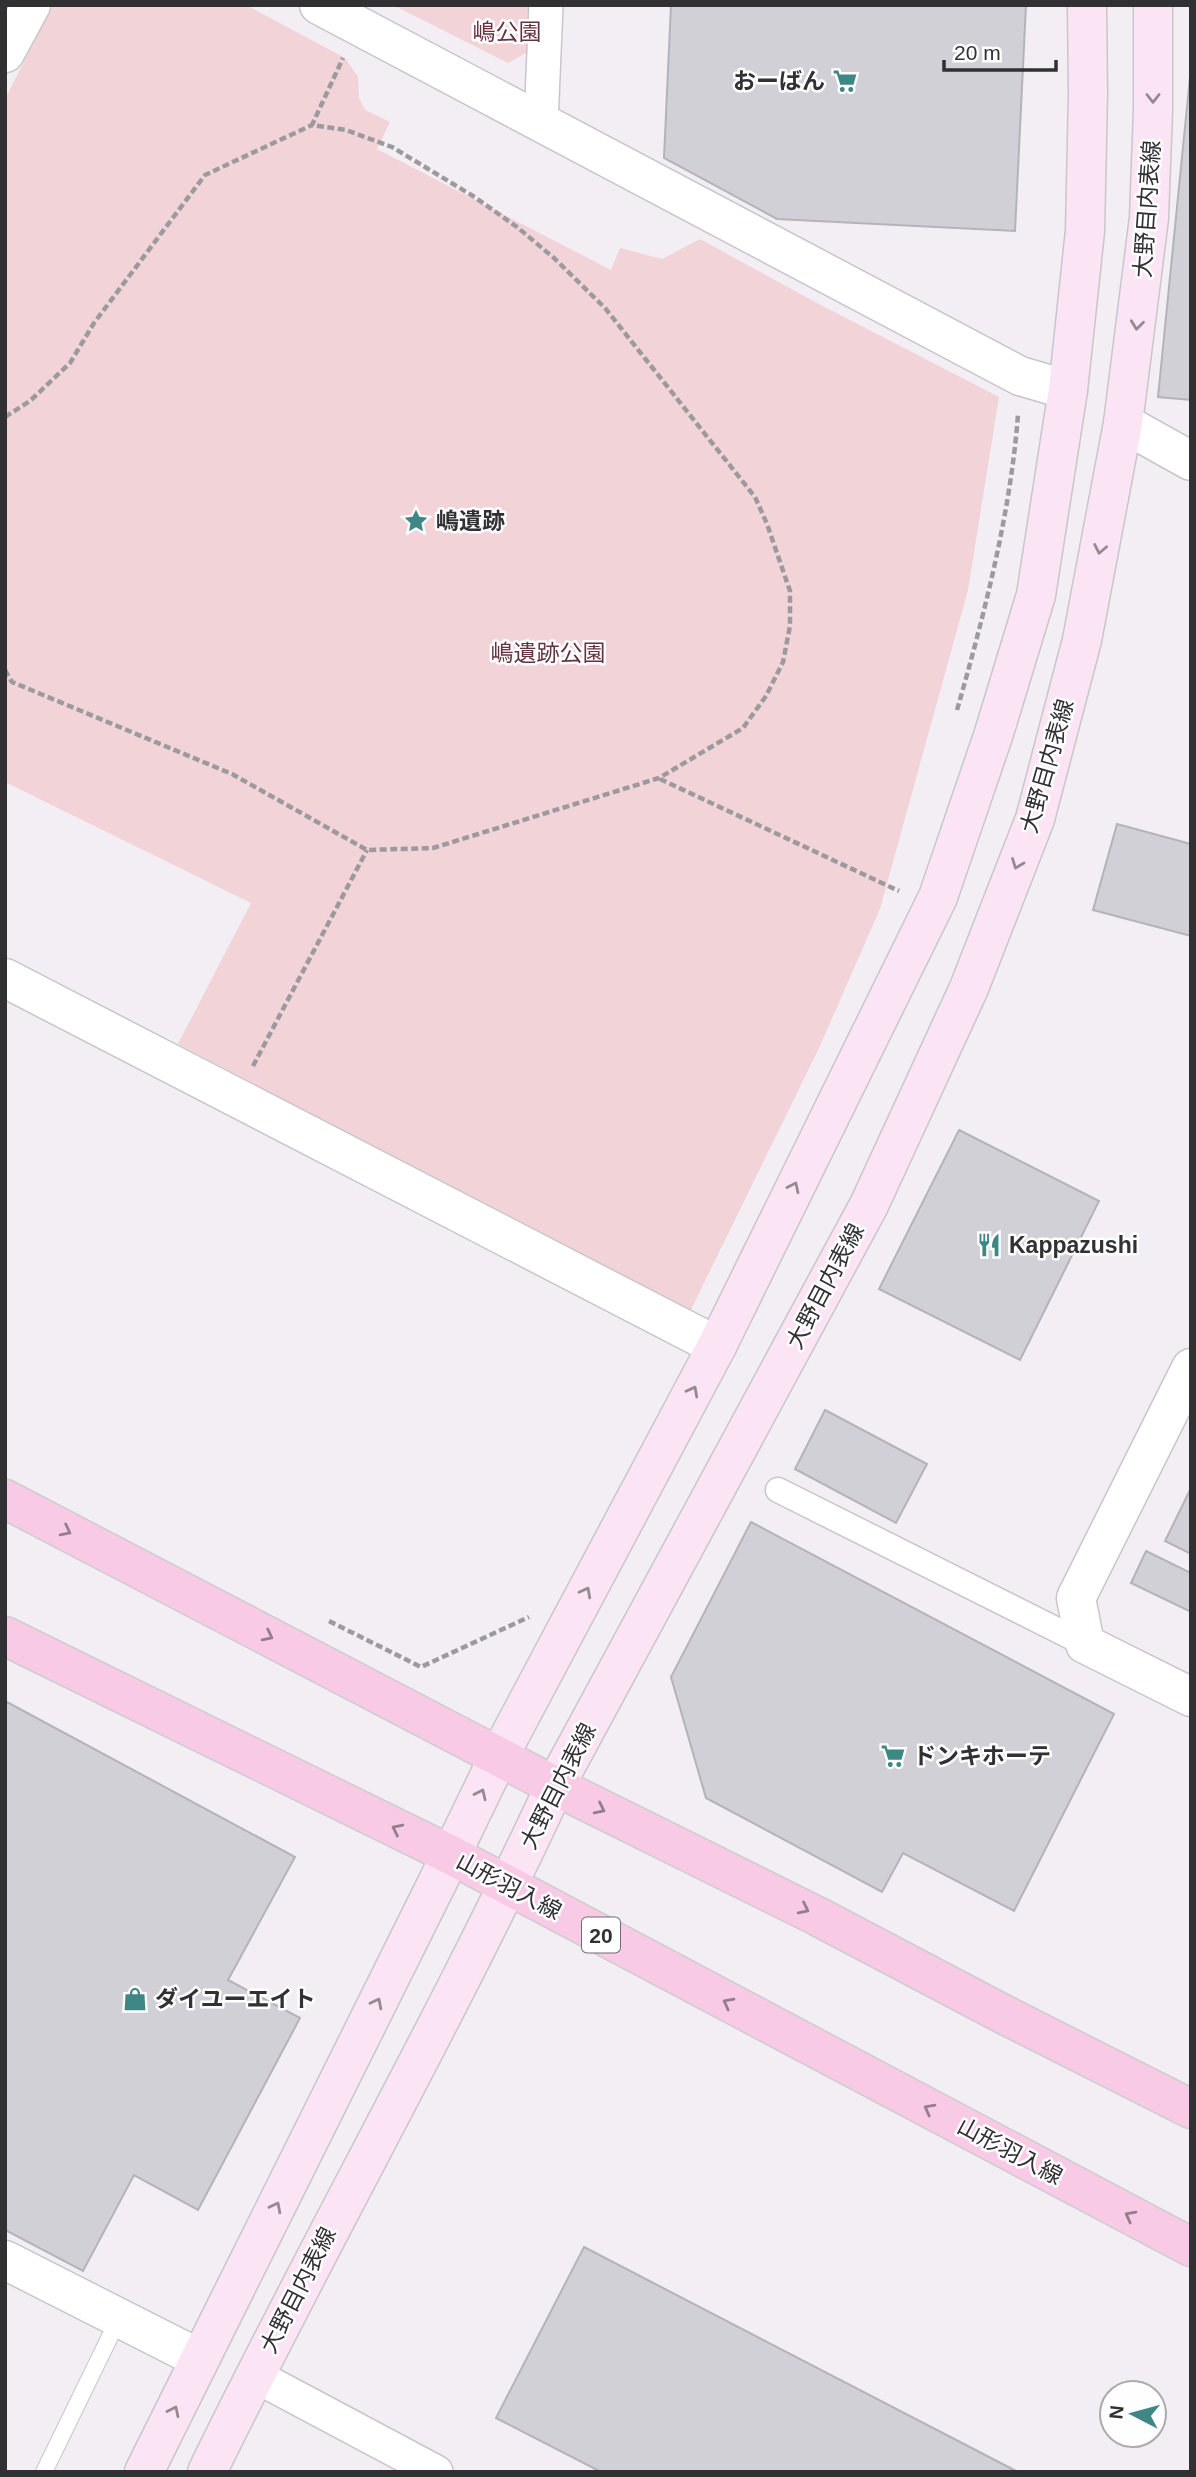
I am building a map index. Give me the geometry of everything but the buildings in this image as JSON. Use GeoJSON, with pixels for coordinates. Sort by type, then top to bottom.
{"type":"FeatureCollection","features":[{"type":"Feature","properties":{"kind":"main road"},"geometry":{"type":"LineString","coordinates":[[144,2472],[499,1756],[717,1346],[938,897],[1036,595],[1068,390],[1085,231],[1087,5]]}},
{"type":"Feature","properties":{"kind":"main road","name":"大野目内表線"},"geometry":{"type":"LineString","coordinates":[[207,2472],[254,2375],[508,1886],[555,1786],[869,1205],[969,988],[1038,806],[1082,640],[1123,423],[1149,218],[1153,5]]}},
{"type":"Feature","properties":{"kind":"main road"},"geometry":{"type":"LineString","coordinates":[[5,1499],[555,1786],[817,1916],[1191,2109]]}},
{"type":"Feature","properties":{"kind":"main road","name":"山形羽入線"},"geometry":{"type":"LineString","coordinates":[[5,1636],[451,1855],[1191,2248]]}},
{"type":"Feature","properties":{"kind":"street"},"geometry":{"type":"LineString","coordinates":[[5,53],[31,5]]}},
{"type":"Feature","properties":{"kind":"street"},"geometry":{"type":"LineString","coordinates":[[318,5],[1020,376],[1068,390]]}},
{"type":"Feature","properties":{"kind":"street"},"geometry":{"type":"LineString","coordinates":[[541,124],[546,5]]}},
{"type":"Feature","properties":{"kind":"street"},"geometry":{"type":"LineString","coordinates":[[1123,423],[1191,461]]}},
{"type":"Feature","properties":{"kind":"street"},"geometry":{"type":"LineString","coordinates":[[5,978],[717,1346]]}},
{"type":"Feature","properties":{"kind":"street"},"geometry":{"type":"LineString","coordinates":[[1085,1643],[1076,1598],[1191,1368]]}},
{"type":"Feature","properties":{"kind":"street"},"geometry":{"type":"LineString","coordinates":[[778,1490],[1191,1697]]}},
{"type":"Feature","properties":{"kind":"street"},"geometry":{"type":"LineString","coordinates":[[5,2260],[200,2359]]}},
{"type":"Feature","properties":{"kind":"street"},"geometry":{"type":"LineString","coordinates":[[254,2375],[436,2472]]}},
{"type":"Feature","properties":{"kind":"lane"},"geometry":{"type":"LineString","coordinates":[[44,2472],[119,2318]]}},
{"type":"Feature","properties":{"kind":"path"},"geometry":{"type":"LineString","coordinates":[[312,125],[358,26]]}},
{"type":"Feature","properties":{"kind":"path"},"geometry":{"type":"LineString","coordinates":[[5,416],[30,401],[70,363],[94,323],[205,175],[312,125],[346,130],[392,147],[473,196],[545,250],[605,308],[755,497],[781,559],[790,591],[790,626],[783,662],[766,696],[743,729],[659,778],[433,848],[367,850],[232,774],[12,682],[5,670]]}},
{"type":"Feature","properties":{"kind":"path"},"geometry":{"type":"LineString","coordinates":[[954,723],[980,632],[1015,458],[1020,376]]}},
{"type":"Feature","properties":{"kind":"path"},"geometry":{"type":"LineString","coordinates":[[659,778],[902,892],[906,886]]}},
{"type":"Feature","properties":{"kind":"path"},"geometry":{"type":"LineString","coordinates":[[237,1098],[367,850]]}},
{"type":"Feature","properties":{"kind":"path"},"geometry":{"type":"LineString","coordinates":[[323,1618],[421,1667],[531,1615]]}},
{"type":"Feature","properties":{"kind":"green space","name":"嶋遺跡公園"},"geometry":{"type":"Polygon","coordinates":[[[53,5],[246,5],[345,58],[358,77],[359,98],[365,110],[390,122],[377,149],[611,270],[620,248],[662,259],[700,239],[999,397],[968,590],[880,909],[820,1046],[682,1328],[364,1141],[178,1044],[251,903],[5,782],[5,99],[53,5]]]}},
{"type":"Feature","properties":{"kind":"green space","name":"嶋公園"},"geometry":{"type":"Polygon","coordinates":[[[393,5],[537,5],[535,48],[508,63],[393,5]]]}},
{"type":"Feature","properties":{"kind":"place","name":"おーばん"},"geometry":{"type":"Point","coordinates":[845,81]}},
{"type":"Feature","properties":{"kind":"place","name":"嶋遺跡"},"geometry":{"type":"Point","coordinates":[416,521]}},
{"type":"Feature","properties":{"kind":"place","name":"Kappazushi"},"geometry":{"type":"Point","coordinates":[989,1245]}},
{"type":"Feature","properties":{"kind":"place","name":"ドンキホーテ"},"geometry":{"type":"Point","coordinates":[893,1756]}},
{"type":"Feature","properties":{"kind":"place","name":"ダイユーエイト"},"geometry":{"type":"Point","coordinates":[135,1999]}}]}
